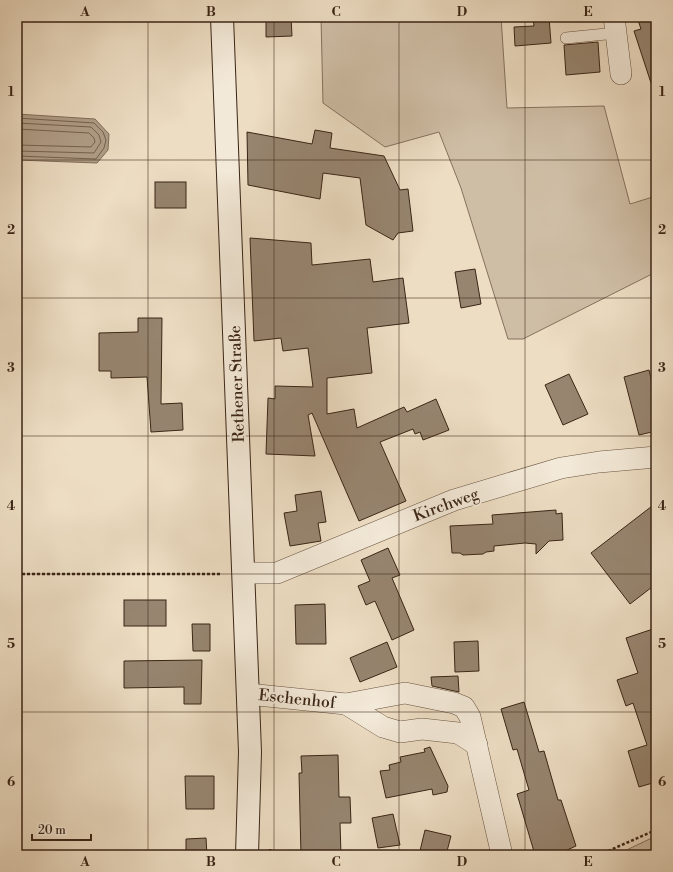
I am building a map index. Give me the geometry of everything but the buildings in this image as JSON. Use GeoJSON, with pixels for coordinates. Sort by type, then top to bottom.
{"type":"FeatureCollection","features":[{"type":"Feature","properties":{"kind":"main road","name":"Rethener Straße"},"geometry":{"type":"LineString","coordinates":[[222,17],[250,752],[247,855]]}},
{"type":"Feature","properties":{"kind":"main road","name":"Rethener Straße"},"geometry":{"type":"LineString","coordinates":[[250,752],[261,855]]}},
{"type":"Feature","properties":{"kind":"street"},"geometry":{"type":"LineString","coordinates":[[615,25],[621,74]]}},
{"type":"Feature","properties":{"kind":"street","name":"Kirchweg"},"geometry":{"type":"LineString","coordinates":[[244,573],[277,573],[454,500],[562,468],[599,462],[656,457]]}},
{"type":"Feature","properties":{"kind":"street","name":"Eschenhof"},"geometry":{"type":"LineString","coordinates":[[248,694],[346,704],[404,693],[454,703],[464,707],[470,717],[502,855]]}},
{"type":"Feature","properties":{"kind":"street","name":"Eschenhof"},"geometry":{"type":"LineString","coordinates":[[346,704],[382,727],[400,732],[422,729],[458,733],[476,745]]}},
{"type":"Feature","properties":{"kind":"lane"},"geometry":{"type":"LineString","coordinates":[[566,38],[615,25]]}},
{"type":"Feature","properties":{"kind":"path"},"geometry":{"type":"LineString","coordinates":[[17,574],[244,573]]}},
{"type":"Feature","properties":{"kind":"path"},"geometry":{"type":"LineString","coordinates":[[599,855],[656,830]]}},
{"type":"Feature","properties":{"kind":"shaded area"},"geometry":{"type":"Polygon","coordinates":[[[321,17],[501,17],[507,108],[604,106],[630,204],[656,196],[656,272],[523,339],[508,339],[461,188],[439,132],[385,147],[323,103],[321,17]]]}},
{"type":"Feature","properties":{"kind":"shaded area"},"geometry":{"type":"Polygon","coordinates":[[[656,836],[656,855],[616,855],[656,836]]]}},
{"type":"Feature","properties":{"kind":"water"},"geometry":{"type":"Polygon","coordinates":[[[17,114],[95,119],[109,134],[108,150],[97,163],[17,160],[17,114]]]}}]}
